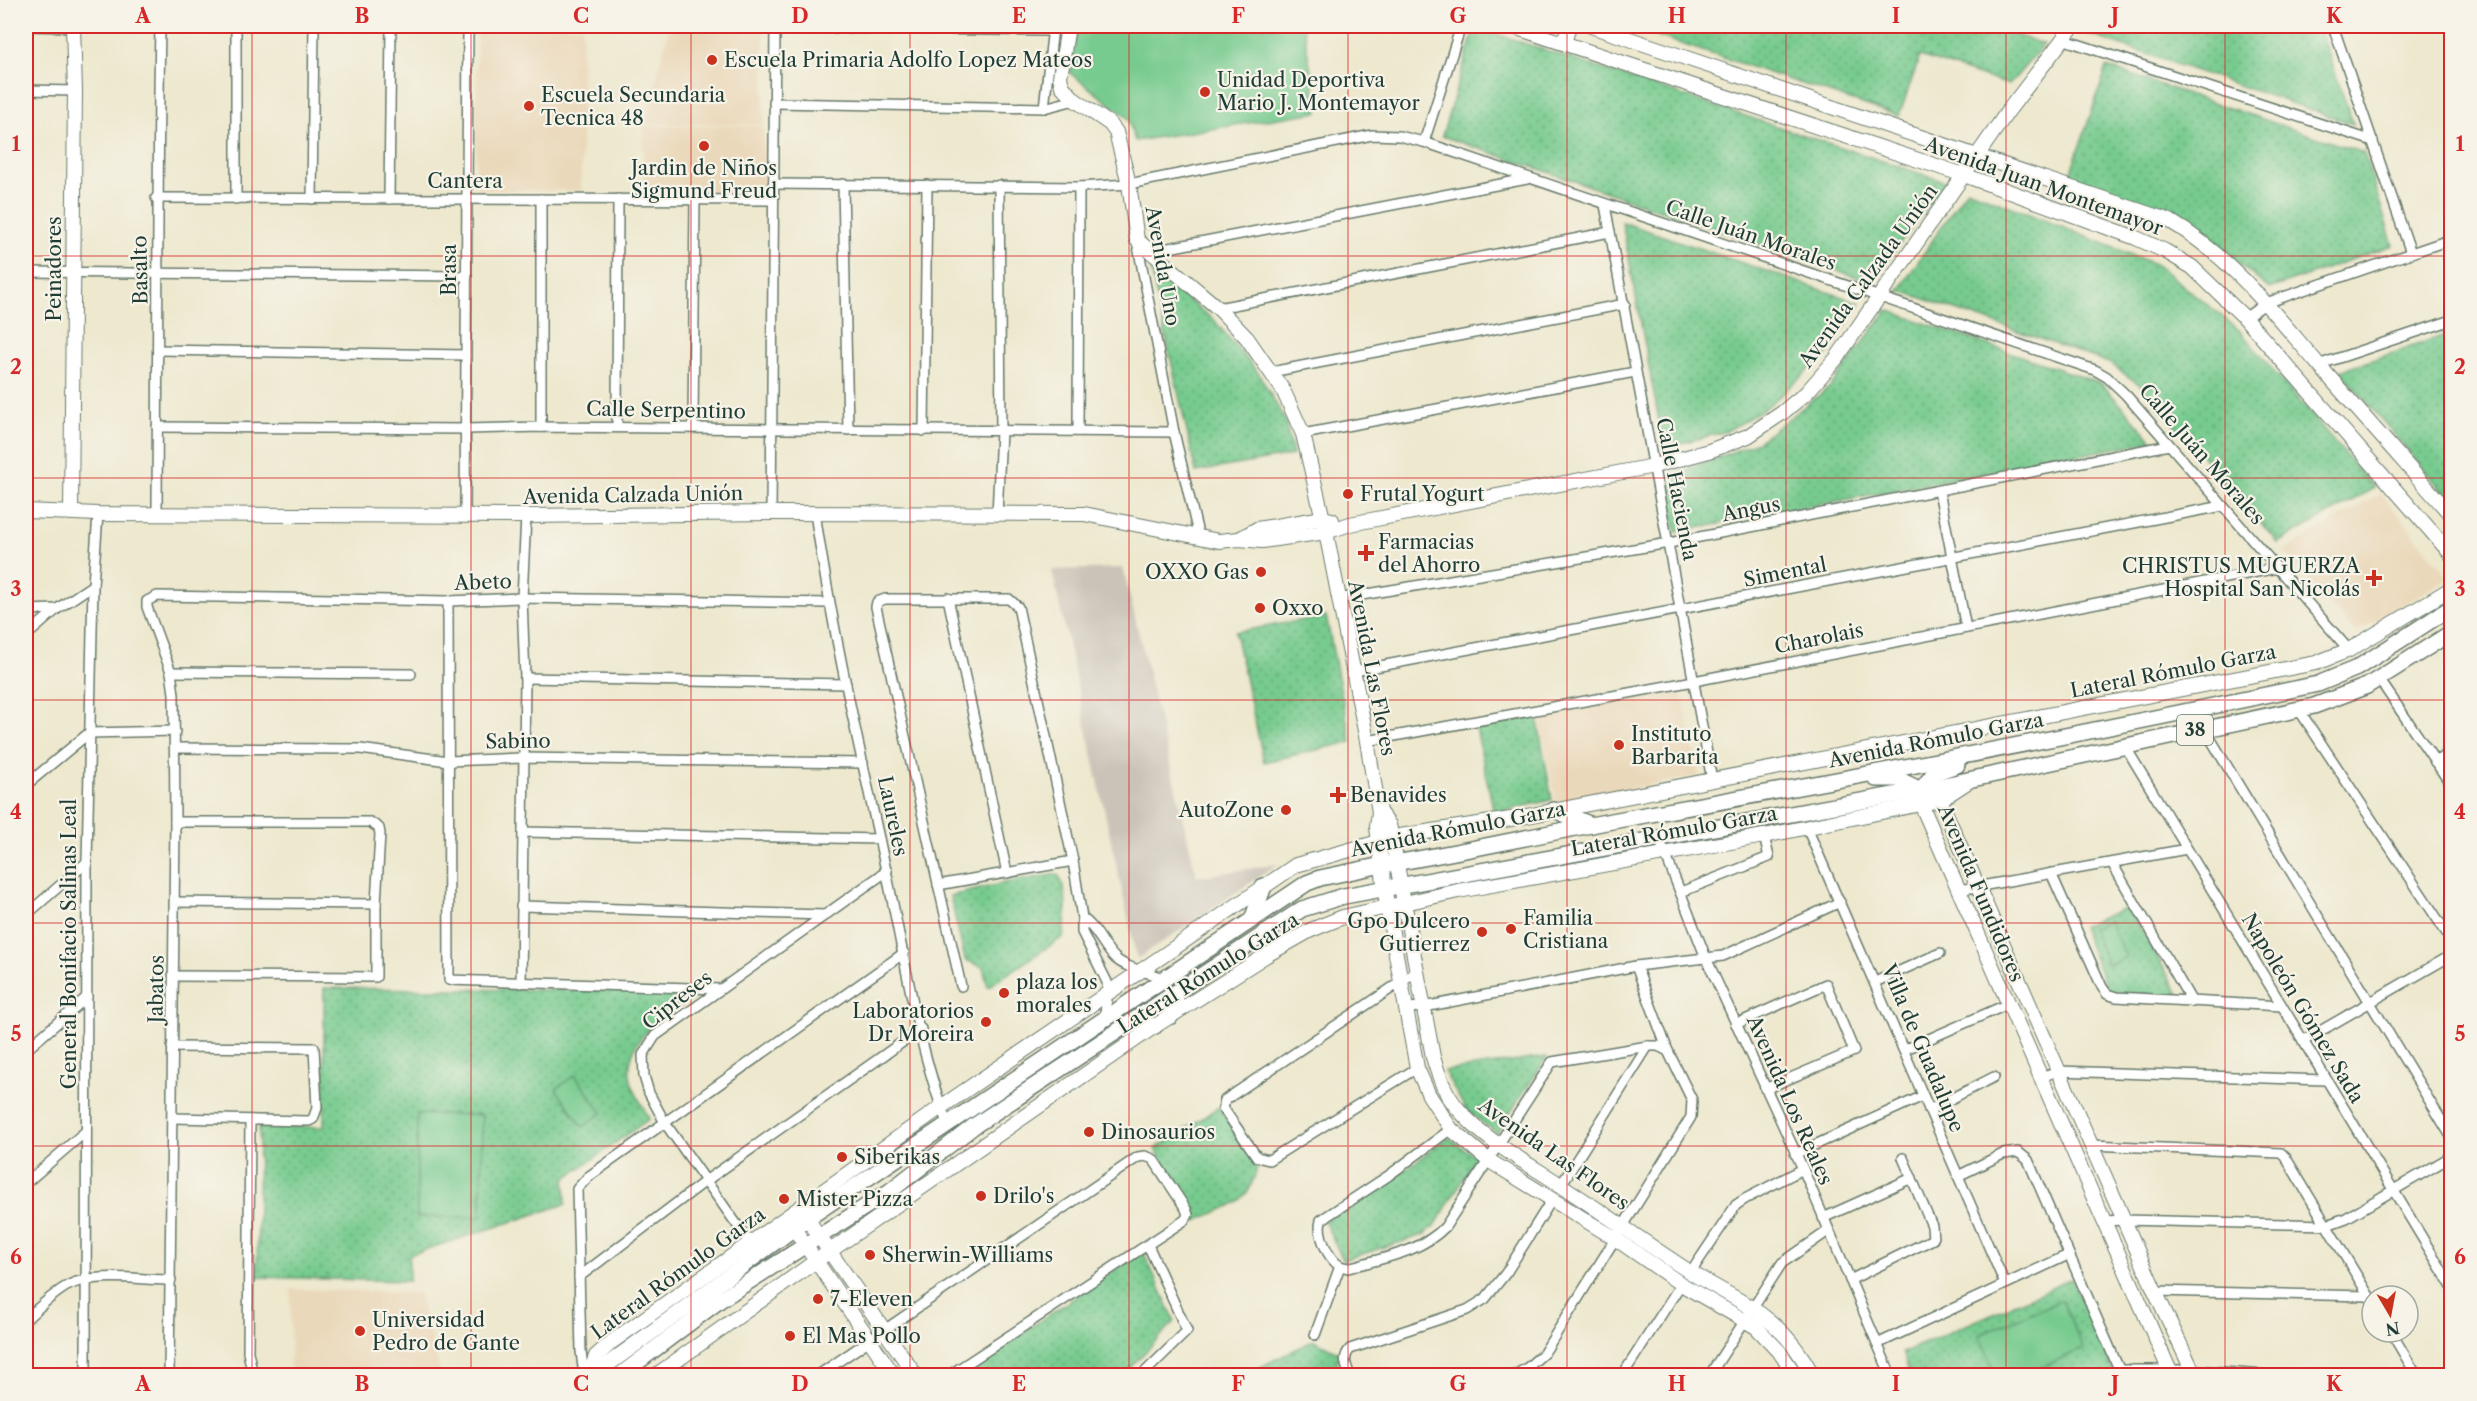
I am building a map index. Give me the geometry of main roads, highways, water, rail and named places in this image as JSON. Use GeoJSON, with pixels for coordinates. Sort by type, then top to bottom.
{"type":"FeatureCollection","features":[{"type":"Feature","properties":{"kind":"main road","name":"Avenida Rómulo Garza"},"geometry":{"type":"LineString","coordinates":[[589,1376],[804,1213],[947,1123],[1307,883],[1320,878],[1382,869],[1397,863],[1803,787],[1931,760],[2038,743],[2326,682],[2357,668],[2451,607]]}},
{"type":"Feature","properties":{"kind":"main road"},"geometry":{"type":"LineString","coordinates":[[2410,659],[2422,641],[2451,620]]}},
{"type":"Feature","properties":{"kind":"main road","name":"38"},"geometry":{"type":"LineString","coordinates":[[1921,797],[1971,779],[2204,728],[2299,710],[2342,697],[2379,679],[2451,632]]}},
{"type":"Feature","properties":{"kind":"main road"},"geometry":{"type":"LineString","coordinates":[[1921,797],[1929,777],[1941,769],[2038,743]]}},
{"type":"Feature","properties":{"kind":"main road"},"geometry":{"type":"LineString","coordinates":[[1803,787],[1827,787],[1889,778],[1907,782],[1921,797]]}},
{"type":"Feature","properties":{"kind":"main road"},"geometry":{"type":"LineString","coordinates":[[620,1376],[720,1300],[890,1191],[974,1126],[1302,909],[1331,899],[1384,889],[1661,846],[1921,797]]}},
{"type":"Feature","properties":{"kind":"main road"},"geometry":{"type":"LineString","coordinates":[[1554,810],[1592,825]]}},
{"type":"Feature","properties":{"kind":"main road"},"geometry":{"type":"LineString","coordinates":[[1302,909],[1310,895],[1318,888],[1382,869]]}},
{"type":"Feature","properties":{"kind":"main road"},"geometry":{"type":"LineString","coordinates":[[1253,917],[1264,886]]}},
{"type":"Feature","properties":{"kind":"main road"},"geometry":{"type":"LineString","coordinates":[[1171,1016],[1178,993]]}},
{"type":"Feature","properties":{"kind":"main road"},"geometry":{"type":"LineString","coordinates":[[1132,1022],[1155,1026]]}},
{"type":"Feature","properties":{"kind":"place","name":"Escuela Primaria Adolfo Lopez Mateos"},"geometry":{"type":"Point","coordinates":[712,60]}},
{"type":"Feature","properties":{"kind":"place","name":"Unidad Deportiva Mario J. Montemayor"},"geometry":{"type":"Point","coordinates":[1205,92]}},
{"type":"Feature","properties":{"kind":"place","name":"Escuela Secundaria Tecnica 48"},"geometry":{"type":"Point","coordinates":[529,106]}},
{"type":"Feature","properties":{"kind":"place","name":"Jardin de Niños Sigmund Freud"},"geometry":{"type":"Point","coordinates":[704,146]}},
{"type":"Feature","properties":{"kind":"place","name":"Frutal Yogurt"},"geometry":{"type":"Point","coordinates":[1348,494]}},
{"type":"Feature","properties":{"kind":"place","name":"Farmacias del Ahorro"},"geometry":{"type":"Point","coordinates":[1366,553]}},
{"type":"Feature","properties":{"kind":"place","name":"OXXO Gas"},"geometry":{"type":"Point","coordinates":[1261,572]}},
{"type":"Feature","properties":{"kind":"place","name":"CHRISTUS MUGUERZA Hospital San Nicolás"},"geometry":{"type":"Point","coordinates":[2374,578]}},
{"type":"Feature","properties":{"kind":"place","name":"Oxxo"},"geometry":{"type":"Point","coordinates":[1260,608]}},
{"type":"Feature","properties":{"kind":"place","name":"Instituto Barbarita"},"geometry":{"type":"Point","coordinates":[1619,745]}},
{"type":"Feature","properties":{"kind":"place","name":"Benavides"},"geometry":{"type":"Point","coordinates":[1338,795]}},
{"type":"Feature","properties":{"kind":"place","name":"AutoZone"},"geometry":{"type":"Point","coordinates":[1286,810]}},
{"type":"Feature","properties":{"kind":"place","name":"Familia Cristiana"},"geometry":{"type":"Point","coordinates":[1511,929]}},
{"type":"Feature","properties":{"kind":"place","name":"Gpo Dulcero Gutierrez"},"geometry":{"type":"Point","coordinates":[1482,932]}},
{"type":"Feature","properties":{"kind":"place","name":"plaza los morales"},"geometry":{"type":"Point","coordinates":[1004,993]}},
{"type":"Feature","properties":{"kind":"place","name":"Laboratorios Dr Moreira"},"geometry":{"type":"Point","coordinates":[986,1022]}},
{"type":"Feature","properties":{"kind":"place","name":"Dinosaurios"},"geometry":{"type":"Point","coordinates":[1089,1132]}},
{"type":"Feature","properties":{"kind":"place","name":"Siberikas"},"geometry":{"type":"Point","coordinates":[842,1157]}},
{"type":"Feature","properties":{"kind":"place","name":"Drilo's"},"geometry":{"type":"Point","coordinates":[981,1196]}},
{"type":"Feature","properties":{"kind":"place","name":"Mister Pizza"},"geometry":{"type":"Point","coordinates":[784,1199]}},
{"type":"Feature","properties":{"kind":"place","name":"Sherwin-Williams"},"geometry":{"type":"Point","coordinates":[870,1255]}},
{"type":"Feature","properties":{"kind":"place","name":"7-Eleven"},"geometry":{"type":"Point","coordinates":[818,1299]}},
{"type":"Feature","properties":{"kind":"place","name":"Universidad Pedro de Gante"},"geometry":{"type":"Point","coordinates":[360,1331]}},
{"type":"Feature","properties":{"kind":"place","name":"El Mas Pollo"},"geometry":{"type":"Point","coordinates":[790,1336]}}]}
